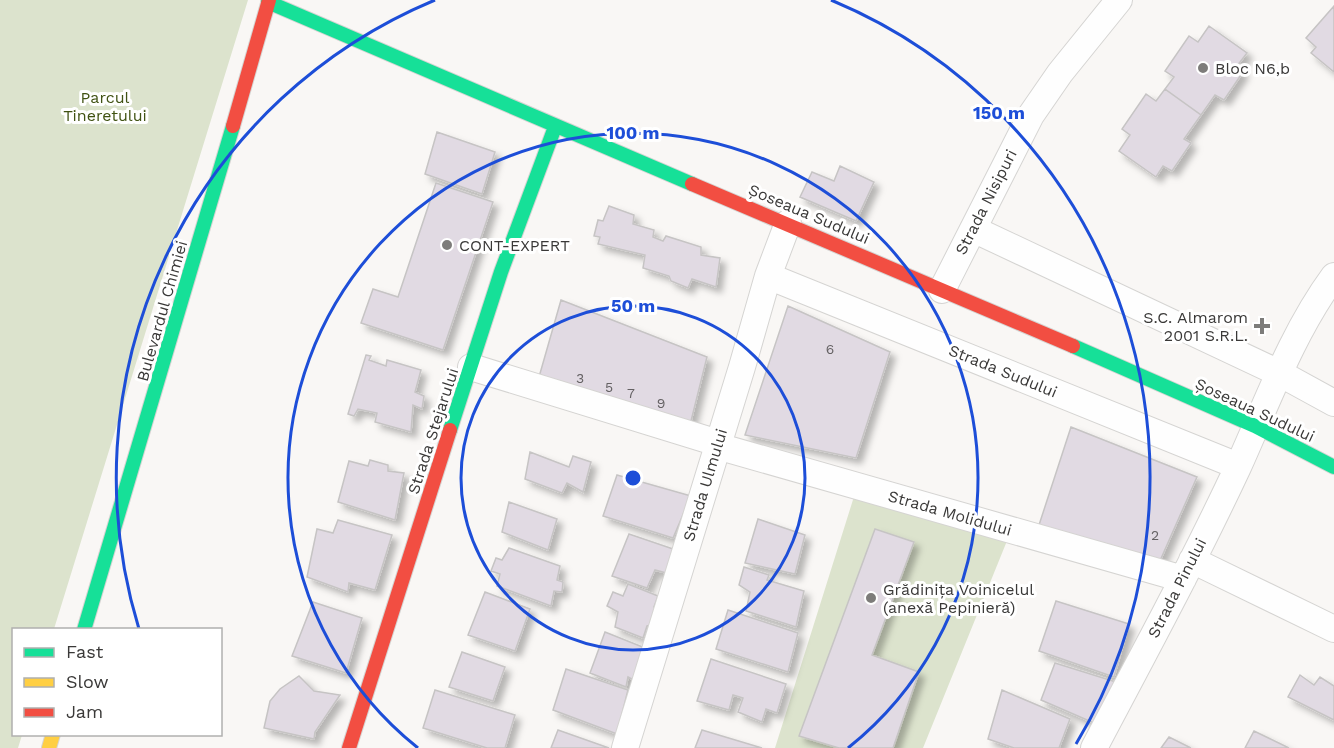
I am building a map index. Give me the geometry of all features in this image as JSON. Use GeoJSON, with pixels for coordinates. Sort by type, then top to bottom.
{"type":"FeatureCollection","features":[{"type":"Feature","properties":{"kind":"street","name":"Strada Nisipuri"},"geometry":{"type":"LineString","coordinates":[[942,290],[1006,161],[1042,97],[1119,0]]}},
{"type":"Feature","properties":{"kind":"street","name":"Șoseaua Sudului"},"geometry":{"type":"LineString","coordinates":[[268,1],[406,58],[555,127],[788,223],[1255,426],[1334,467]]}},
{"type":"Feature","properties":{"kind":"street","name":"Bulevardul Chimiei"},"geometry":{"type":"LineString","coordinates":[[85,628],[188,285],[268,1]]}},
{"type":"Feature","properties":{"kind":"street","name":"Strada Stejarului"},"geometry":{"type":"LineString","coordinates":[[349,748],[501,272],[555,127]]}},
{"type":"Feature","properties":{"kind":"street","name":"Strada Ulmului"},"geometry":{"type":"LineString","coordinates":[[625,748],[768,276],[788,223]]}},
{"type":"Feature","properties":{"kind":"street"},"geometry":{"type":"LineString","coordinates":[[973,229],[1281,374],[1334,403]]}},
{"type":"Feature","properties":{"kind":"street","name":"Strada Sudului"},"geometry":{"type":"LineString","coordinates":[[768,276],[1238,466]]}},
{"type":"Feature","properties":{"kind":"street","name":"Strada Pinului"},"geometry":{"type":"LineString","coordinates":[[1094,748],[1188,570],[1317,299],[1334,276]]}},
{"type":"Feature","properties":{"kind":"street","name":"Strada Molidului"},"geometry":{"type":"LineString","coordinates":[[471,367],[718,444],[1188,570],[1334,629]]}},
{"type":"Feature","properties":{"kind":"green space","name":"Parcul Tineretului"},"geometry":{"type":"Polygon","coordinates":[[[0,0],[248,0],[54,628],[12,628],[12,736],[22,736],[18,748],[0,748],[0,0]]]}},
{"type":"Feature","properties":{"kind":"green space"},"geometry":{"type":"Polygon","coordinates":[[[857,487],[1011,531],[923,748],[775,748],[857,487]]]}},
{"type":"Feature","properties":{"kind":"building"},"geometry":{"type":"Polygon","coordinates":[[[1334,6],[1334,72],[1311,53],[1316,47],[1306,38],[1334,6]]]}},
{"type":"Feature","properties":{"kind":"building","name":"Bloc N6,b"},"geometry":{"type":"Polygon","coordinates":[[[1209,26],[1247,53],[1237,66],[1243,72],[1224,100],[1215,95],[1201,115],[1165,89],[1174,77],[1165,71],[1189,36],[1198,42],[1209,26]]]}},
{"type":"Feature","properties":{"kind":"building"},"geometry":{"type":"Polygon","coordinates":[[[1165,89],[1201,115],[1184,139],[1191,143],[1172,171],[1163,166],[1156,177],[1119,151],[1130,135],[1122,129],[1146,94],[1156,101],[1165,89]]]}},
{"type":"Feature","properties":{"kind":"building"},"geometry":{"type":"Polygon","coordinates":[[[437,132],[495,152],[482,194],[425,174],[437,132]]]}},
{"type":"Feature","properties":{"kind":"building"},"geometry":{"type":"Polygon","coordinates":[[[840,166],[874,182],[856,221],[800,197],[812,172],[834,181],[840,166]]]}},
{"type":"Feature","properties":{"kind":"building","name":"CONT-EXPERT"},"geometry":{"type":"Polygon","coordinates":[[[436,183],[493,202],[443,350],[361,323],[373,289],[398,297],[436,183]]]}},
{"type":"Feature","properties":{"kind":"building"},"geometry":{"type":"Polygon","coordinates":[[[609,206],[634,215],[633,224],[654,230],[653,237],[663,241],[666,236],[701,247],[701,255],[720,258],[716,287],[692,279],[688,288],[671,281],[669,276],[643,268],[645,255],[598,244],[600,237],[594,236],[598,220],[603,221],[609,206]]]}},
{"type":"Feature","properties":{"kind":"building"},"geometry":{"type":"Polygon","coordinates":[[[561,300],[707,357],[690,425],[539,377],[561,300]]]}},
{"type":"Feature","properties":{"kind":"building"},"geometry":{"type":"Polygon","coordinates":[[[788,306],[890,352],[856,458],[745,435],[788,306]]]}},
{"type":"Feature","properties":{"kind":"building"},"geometry":{"type":"Polygon","coordinates":[[[366,355],[371,356],[369,360],[386,366],[387,360],[421,370],[415,392],[424,396],[422,409],[413,405],[411,432],[375,422],[377,413],[358,409],[354,416],[348,414],[366,355]]]}},
{"type":"Feature","properties":{"kind":"building"},"geometry":{"type":"Polygon","coordinates":[[[1071,427],[1197,477],[1159,563],[1039,525],[1071,427]]]}},
{"type":"Feature","properties":{"kind":"building"},"geometry":{"type":"Polygon","coordinates":[[[530,452],[569,467],[573,456],[591,462],[583,492],[567,483],[562,493],[525,479],[530,452]]]}},
{"type":"Feature","properties":{"kind":"building"},"geometry":{"type":"Polygon","coordinates":[[[370,460],[388,465],[388,471],[404,473],[395,520],[338,502],[349,461],[368,466],[370,460]]]}},
{"type":"Feature","properties":{"kind":"building"},"geometry":{"type":"Polygon","coordinates":[[[617,475],[691,496],[673,538],[603,516],[617,475]]]}},
{"type":"Feature","properties":{"kind":"building"},"geometry":{"type":"Polygon","coordinates":[[[509,502],[557,519],[548,550],[502,532],[509,502]]]}},
{"type":"Feature","properties":{"kind":"building"},"geometry":{"type":"Polygon","coordinates":[[[758,519],[805,535],[795,574],[745,563],[758,519]]]}},
{"type":"Feature","properties":{"kind":"building"},"geometry":{"type":"Polygon","coordinates":[[[338,520],[392,535],[375,590],[349,583],[348,592],[307,577],[317,529],[333,533],[338,520]]]}},
{"type":"Feature","properties":{"kind":"building","name":"Grădinița Voinicelul (anexă Pepinieră)"},"geometry":{"type":"Polygon","coordinates":[[[875,529],[914,542],[872,655],[919,672],[893,748],[839,748],[799,736],[875,529]]]}},
{"type":"Feature","properties":{"kind":"building"},"geometry":{"type":"Polygon","coordinates":[[[629,534],[679,551],[670,574],[655,570],[647,588],[612,576],[629,534]]]}},
{"type":"Feature","properties":{"kind":"building"},"geometry":{"type":"Polygon","coordinates":[[[509,548],[560,566],[557,580],[563,582],[562,592],[554,591],[551,606],[497,586],[500,574],[491,571],[496,558],[502,560],[509,548]]]}},
{"type":"Feature","properties":{"kind":"building"},"geometry":{"type":"Polygon","coordinates":[[[744,567],[769,575],[767,580],[804,591],[796,627],[746,611],[750,592],[739,585],[744,567]]]}},
{"type":"Feature","properties":{"kind":"building"},"geometry":{"type":"Polygon","coordinates":[[[628,584],[658,596],[654,607],[659,616],[656,624],[647,626],[643,638],[615,627],[618,612],[607,606],[613,592],[623,596],[628,584]]]}},
{"type":"Feature","properties":{"kind":"building"},"geometry":{"type":"Polygon","coordinates":[[[485,592],[530,609],[515,651],[468,635],[485,592]]]}},
{"type":"Feature","properties":{"kind":"building"},"geometry":{"type":"Polygon","coordinates":[[[1056,601],[1129,624],[1114,677],[1039,651],[1056,601]]]}},
{"type":"Feature","properties":{"kind":"building"},"geometry":{"type":"Polygon","coordinates":[[[313,602],[362,618],[346,673],[292,656],[313,602]]]}},
{"type":"Feature","properties":{"kind":"building"},"geometry":{"type":"Polygon","coordinates":[[[728,610],[798,633],[788,672],[716,649],[728,610]]]}},
{"type":"Feature","properties":{"kind":"building"},"geometry":{"type":"Polygon","coordinates":[[[605,632],[650,650],[641,684],[628,677],[626,687],[590,673],[605,632]]]}},
{"type":"Feature","properties":{"kind":"building"},"geometry":{"type":"Polygon","coordinates":[[[462,652],[505,667],[493,701],[449,687],[462,652]]]}},
{"type":"Feature","properties":{"kind":"building"},"geometry":{"type":"Polygon","coordinates":[[[711,659],[786,684],[777,713],[766,709],[762,722],[738,712],[743,698],[733,695],[729,710],[697,701],[711,659]]]}},
{"type":"Feature","properties":{"kind":"building"},"geometry":{"type":"Polygon","coordinates":[[[1055,663],[1116,682],[1101,726],[1041,700],[1055,663]]]}},
{"type":"Feature","properties":{"kind":"building"},"geometry":{"type":"Polygon","coordinates":[[[566,669],[628,690],[617,734],[553,710],[566,669]]]}},
{"type":"Feature","properties":{"kind":"building"},"geometry":{"type":"Polygon","coordinates":[[[1300,675],[1314,685],[1320,677],[1334,686],[1334,720],[1288,697],[1300,675]]]}},
{"type":"Feature","properties":{"kind":"building"},"geometry":{"type":"Polygon","coordinates":[[[299,676],[314,691],[340,695],[315,732],[314,739],[264,728],[270,701],[280,689],[299,676]]]}},
{"type":"Feature","properties":{"kind":"building"},"geometry":{"type":"Polygon","coordinates":[[[435,690],[515,715],[505,748],[487,748],[423,728],[435,690]]]}},
{"type":"Feature","properties":{"kind":"building"},"geometry":{"type":"Polygon","coordinates":[[[1002,690],[1070,719],[1059,748],[1014,748],[988,739],[1002,690]]]}},
{"type":"Feature","properties":{"kind":"building"},"geometry":{"type":"Polygon","coordinates":[[[558,730],[609,748],[551,748],[558,730]]]}},
{"type":"Feature","properties":{"kind":"building"},"geometry":{"type":"Polygon","coordinates":[[[702,730],[762,748],[695,748],[702,730]]]}},
{"type":"Feature","properties":{"kind":"building"},"geometry":{"type":"Polygon","coordinates":[[[1254,731],[1289,748],[1245,748],[1254,731]]]}},
{"type":"Feature","properties":{"kind":"building"},"geometry":{"type":"Polygon","coordinates":[[[1169,737],[1191,748],[1161,748],[1169,737]]]}},
{"type":"Feature","properties":{"kind":"traffic: fast"},"geometry":{"type":"LineString","coordinates":[[268,2],[692,184]]}},
{"type":"Feature","properties":{"kind":"traffic: fast"},"geometry":{"type":"LineString","coordinates":[[85,628],[233,126]]}},
{"type":"Feature","properties":{"kind":"traffic: fast"},"geometry":{"type":"LineString","coordinates":[[450,430],[501,272],[555,127]]}},
{"type":"Feature","properties":{"kind":"traffic: fast"},"geometry":{"type":"LineString","coordinates":[[1073,346],[1255,426],[1334,467]]}},
{"type":"Feature","properties":{"kind":"traffic: slow"},"geometry":{"type":"LineString","coordinates":[[49,748],[52,736]]}},
{"type":"Feature","properties":{"kind":"traffic: jam"},"geometry":{"type":"LineString","coordinates":[[233,126],[269,0]]}},
{"type":"Feature","properties":{"kind":"traffic: jam"},"geometry":{"type":"LineString","coordinates":[[692,184],[1073,346]]}},
{"type":"Feature","properties":{"kind":"traffic: jam"},"geometry":{"type":"LineString","coordinates":[[349,748],[450,430]]}},
{"type":"Feature","properties":{"kind":"place","name":"Bloc N6,b"},"geometry":{"type":"Point","coordinates":[1203,68]}},
{"type":"Feature","properties":{"kind":"place","name":"CONT-EXPERT"},"geometry":{"type":"Point","coordinates":[447,245]}},
{"type":"Feature","properties":{"kind":"place","name":"S.C. Almarom 2001 S.R.L."},"geometry":{"type":"Point","coordinates":[1262,326]}},
{"type":"Feature","properties":{"kind":"place","name":"Grădinița Voinicelul (anexă Pepinieră)"},"geometry":{"type":"Point","coordinates":[871,598]}}]}
